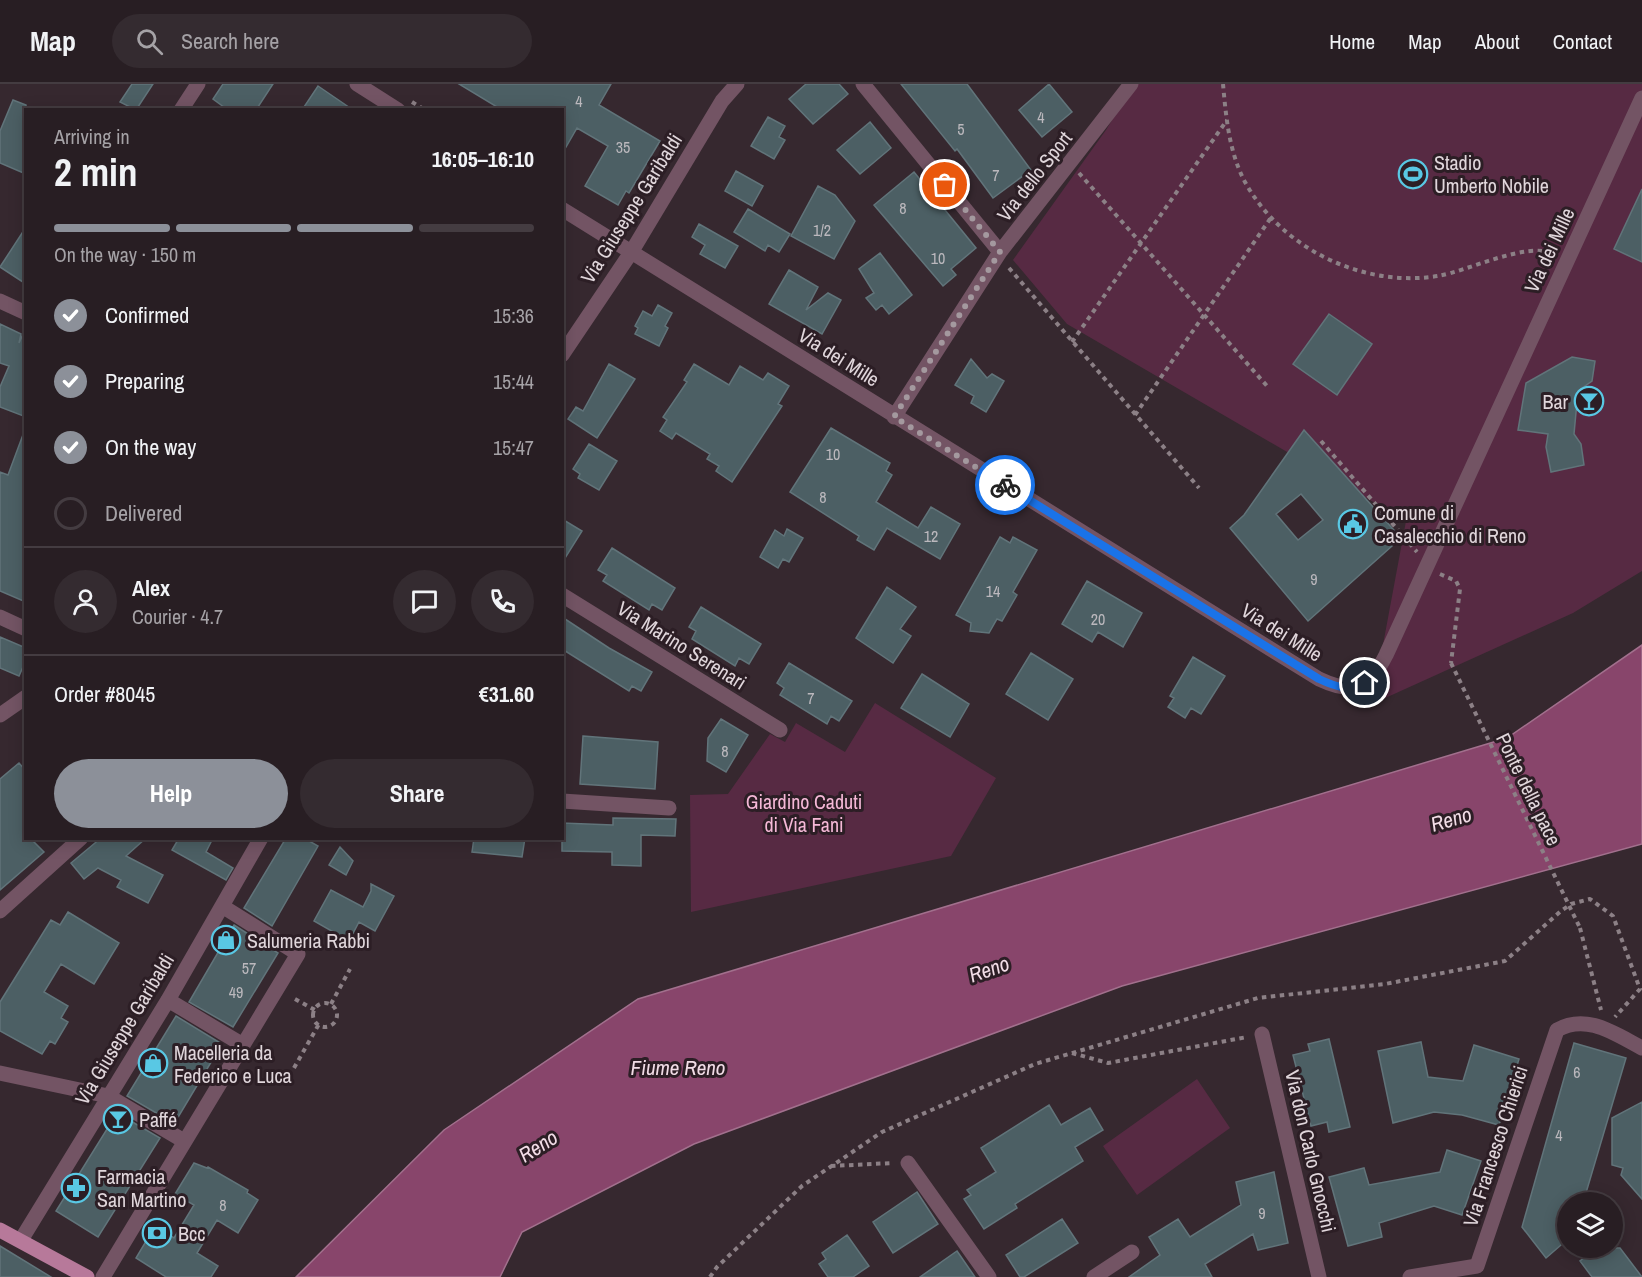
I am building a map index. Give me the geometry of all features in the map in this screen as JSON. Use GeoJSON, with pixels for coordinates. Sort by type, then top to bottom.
{"type":"FeatureCollection","features":[{"type":"Feature","properties":{"kind":"main road"},"geometry":{"type":"LineString","coordinates":[[0,1230],[87,1277]]}},
{"type":"Feature","properties":{"kind":"street"},"geometry":{"type":"LineString","coordinates":[[182,108],[198,84]]}},
{"type":"Feature","properties":{"kind":"street"},"geometry":{"type":"LineString","coordinates":[[357,84],[388,107]]}},
{"type":"Feature","properties":{"kind":"street","name":"Via Giuseppe Garibaldi"},"geometry":{"type":"LineString","coordinates":[[564,353],[632,251],[722,101],[737,84]]}},
{"type":"Feature","properties":{"kind":"street"},"geometry":{"type":"LineString","coordinates":[[863,84],[1000,252]]}},
{"type":"Feature","properties":{"kind":"street","name":"Via dello Sport"},"geometry":{"type":"LineString","coordinates":[[894,417],[1000,252],[1131,84]]}},
{"type":"Feature","properties":{"kind":"street","name":"Via dei Mille"},"geometry":{"type":"LineString","coordinates":[[564,210],[1319,679],[1338,688],[1358,687],[1377,671],[1642,98]]}},
{"type":"Feature","properties":{"kind":"street"},"geometry":{"type":"LineString","coordinates":[[0,301],[24,312]]}},
{"type":"Feature","properties":{"kind":"street","name":"Via Marino Serenari"},"geometry":{"type":"LineString","coordinates":[[564,596],[780,730]]}},
{"type":"Feature","properties":{"kind":"street"},"geometry":{"type":"LineString","coordinates":[[0,617],[24,628]]}},
{"type":"Feature","properties":{"kind":"street"},"geometry":{"type":"LineString","coordinates":[[0,715],[24,698]]}},
{"type":"Feature","properties":{"kind":"street"},"geometry":{"type":"LineString","coordinates":[[564,801],[669,808]]}},
{"type":"Feature","properties":{"kind":"street"},"geometry":{"type":"LineString","coordinates":[[0,911],[79,840]]}},
{"type":"Feature","properties":{"kind":"street","name":"Via Giuseppe Garibaldi"},"geometry":{"type":"LineString","coordinates":[[21,1240],[168,1000],[260,840]]}},
{"type":"Feature","properties":{"kind":"street"},"geometry":{"type":"LineString","coordinates":[[103,1277],[298,954],[222,906]]}},
{"type":"Feature","properties":{"kind":"street"},"geometry":{"type":"LineString","coordinates":[[168,1000],[243,1046]]}},
{"type":"Feature","properties":{"kind":"street","name":"Via Francesco Chierici"},"geometry":{"type":"LineString","coordinates":[[1481,1271],[1552,1039],[1557,1030],[1578,1022],[1605,1029]]}},
{"type":"Feature","properties":{"kind":"street"},"geometry":{"type":"LineString","coordinates":[[1605,1029],[1642,1048]]}},
{"type":"Feature","properties":{"kind":"street","name":"Via don Carlo Gnocchi"},"geometry":{"type":"LineString","coordinates":[[1262,1034],[1319,1277]]}},
{"type":"Feature","properties":{"kind":"street"},"geometry":{"type":"LineString","coordinates":[[0,1073],[108,1096],[184,1141]]}},
{"type":"Feature","properties":{"kind":"street"},"geometry":{"type":"LineString","coordinates":[[908,1162],[989,1277]]}},
{"type":"Feature","properties":{"kind":"street"},"geometry":{"type":"LineString","coordinates":[[1094,1277],[1132,1252]]}},
{"type":"Feature","properties":{"kind":"street"},"geometry":{"type":"LineString","coordinates":[[1410,1277],[1481,1271]]}},
{"type":"Feature","properties":{"kind":"path"},"geometry":{"type":"LineString","coordinates":[[1223,84],[1231,146],[1245,181],[1270,219],[1305,245],[1338,264],[1376,277],[1412,279],[1438,276],[1527,251],[1546,251],[1567,262]]}},
{"type":"Feature","properties":{"kind":"path"},"geometry":{"type":"LineString","coordinates":[[1072,342],[1227,120]]}},
{"type":"Feature","properties":{"kind":"path"},"geometry":{"type":"LineString","coordinates":[[1071,163],[1267,386]]}},
{"type":"Feature","properties":{"kind":"path"},"geometry":{"type":"LineString","coordinates":[[1135,415],[1270,219]]}},
{"type":"Feature","properties":{"kind":"path"},"geometry":{"type":"LineString","coordinates":[[1008,268],[1199,488]]}},
{"type":"Feature","properties":{"kind":"path"},"geometry":{"type":"LineString","coordinates":[[1321,441],[1421,556]]}},
{"type":"Feature","properties":{"kind":"path","name":"Ponte della pace"},"geometry":{"type":"LineString","coordinates":[[1436,572],[1455,581],[1460,590],[1451,663],[1580,927],[1605,1029]]}},
{"type":"Feature","properties":{"kind":"path"},"geometry":{"type":"LineString","coordinates":[[710,1277],[802,1186],[882,1132],[1035,1064],[1258,998],[1385,984],[1505,962],[1561,911],[1572,904],[1590,899],[1613,916],[1640,989],[1605,1029]]}},
{"type":"Feature","properties":{"kind":"path"},"geometry":{"type":"LineString","coordinates":[[330,1004],[350,969]]}},
{"type":"Feature","properties":{"kind":"path"},"geometry":{"type":"LineString","coordinates":[[295,999],[315,1010]]}},
{"type":"Feature","properties":{"kind":"path"},"geometry":{"type":"LineString","coordinates":[[330,1004],[337,1013],[336,1020],[326,1026],[319,1024],[314,1018],[315,1010],[320,1005],[330,1004]]}},
{"type":"Feature","properties":{"kind":"path"},"geometry":{"type":"LineString","coordinates":[[294,1068],[319,1024]]}},
{"type":"Feature","properties":{"kind":"path"},"geometry":{"type":"LineString","coordinates":[[1071,1053],[1108,1063],[1262,1034]]}},
{"type":"Feature","properties":{"kind":"path"},"geometry":{"type":"LineString","coordinates":[[831,1166],[908,1162]]}},
{"type":"Feature","properties":{"kind":"green space"},"geometry":{"type":"Polygon","coordinates":[[[1134,84],[1642,84],[1642,571],[1573,613],[1372,704],[1406,521],[1067,324],[1013,260],[1106,130],[1134,84]]]}},
{"type":"Feature","properties":{"kind":"green space","name":"Giardino Caduti di Via Fani"},"geometry":{"type":"Polygon","coordinates":[[[875,703],[996,778],[951,856],[691,912],[690,795],[728,794],[770,734],[785,742],[796,723],[845,752],[875,703]]]}},
{"type":"Feature","properties":{"kind":"green space"},"geometry":{"type":"Polygon","coordinates":[[[1197,1079],[1230,1128],[1137,1195],[1103,1146],[1197,1079]]]}},
{"type":"Feature","properties":{"kind":"water","name":"Fiume Reno"},"geometry":{"type":"Polygon","coordinates":[[[1642,645],[1642,844],[1122,986],[694,1144],[522,1232],[500,1277],[296,1277],[444,1130],[638,999],[1507,738],[1642,645]]]}},
{"type":"Feature","properties":{"kind":"building"},"geometry":{"type":"Polygon","coordinates":[[[132,84],[153,84],[137,108],[120,102],[132,84]]]}},
{"type":"Feature","properties":{"kind":"building"},"geometry":{"type":"Polygon","coordinates":[[[223,84],[273,84],[257,108],[225,108],[213,99],[223,84]]]}},
{"type":"Feature","properties":{"kind":"building"},"geometry":{"type":"Polygon","coordinates":[[[459,84],[611,84],[599,105],[660,141],[629,193],[626,191],[618,205],[585,186],[608,146],[577,128],[564,151],[564,108],[499,108],[459,84]]]}},
{"type":"Feature","properties":{"kind":"building"},"geometry":{"type":"Polygon","coordinates":[[[806,84],[839,84],[848,94],[813,124],[789,99],[806,84]]]}},
{"type":"Feature","properties":{"kind":"building"},"geometry":{"type":"Polygon","coordinates":[[[901,84],[967,84],[1031,170],[993,198],[957,149],[955,151],[901,84]]]}},
{"type":"Feature","properties":{"kind":"building"},"geometry":{"type":"Polygon","coordinates":[[[1049,84],[1072,112],[1042,137],[1019,110],[1049,84]]]}},
{"type":"Feature","properties":{"kind":"building"},"geometry":{"type":"Polygon","coordinates":[[[318,86],[350,108],[303,108],[318,86]]]}},
{"type":"Feature","properties":{"kind":"building"},"geometry":{"type":"Polygon","coordinates":[[[13,100],[26,105],[24,108],[24,173],[0,163],[0,131],[13,100]]]}},
{"type":"Feature","properties":{"kind":"building"},"geometry":{"type":"Polygon","coordinates":[[[768,117],[785,126],[779,137],[785,140],[774,159],[751,146],[768,117]]]}},
{"type":"Feature","properties":{"kind":"building"},"geometry":{"type":"Polygon","coordinates":[[[870,122],[891,148],[860,174],[837,150],[870,122]]]}},
{"type":"Feature","properties":{"kind":"building"},"geometry":{"type":"Polygon","coordinates":[[[736,171],[763,186],[752,206],[725,191],[736,171]]]}},
{"type":"Feature","properties":{"kind":"building"},"geometry":{"type":"Polygon","coordinates":[[[914,172],[976,248],[951,269],[956,275],[943,286],[874,205],[914,172]]]}},
{"type":"Feature","properties":{"kind":"building"},"geometry":{"type":"Polygon","coordinates":[[[818,186],[835,195],[855,221],[834,259],[791,236],[818,186]]]}},
{"type":"Feature","properties":{"kind":"building"},"geometry":{"type":"Polygon","coordinates":[[[1642,189],[1642,262],[1614,249],[1642,189]]]}},
{"type":"Feature","properties":{"kind":"building"},"geometry":{"type":"Polygon","coordinates":[[[748,209],[790,234],[779,252],[768,245],[765,251],[734,232],[748,209]]]}},
{"type":"Feature","properties":{"kind":"building"},"geometry":{"type":"Polygon","coordinates":[[[699,224],[738,246],[725,268],[700,254],[705,245],[692,237],[699,224]]]}},
{"type":"Feature","properties":{"kind":"building"},"geometry":{"type":"Polygon","coordinates":[[[24,230],[24,283],[0,267],[24,230]]]}},
{"type":"Feature","properties":{"kind":"building"},"geometry":{"type":"Polygon","coordinates":[[[880,253],[912,295],[889,314],[882,305],[876,310],[866,298],[874,293],[859,269],[880,253]]]}},
{"type":"Feature","properties":{"kind":"building"},"geometry":{"type":"Polygon","coordinates":[[[789,270],[818,287],[806,310],[828,293],[841,300],[822,334],[769,304],[789,270]]]}},
{"type":"Feature","properties":{"kind":"building"},"geometry":{"type":"Polygon","coordinates":[[[658,305],[672,313],[659,346],[635,334],[638,328],[635,326],[643,311],[652,316],[658,305]]]}},
{"type":"Feature","properties":{"kind":"building"},"geometry":{"type":"Polygon","coordinates":[[[1329,314],[1372,344],[1337,395],[1293,364],[1329,314]]]}},
{"type":"Feature","properties":{"kind":"building"},"geometry":{"type":"Polygon","coordinates":[[[0,324],[21,334],[19,343],[24,332],[24,416],[0,407],[0,387],[9,366],[0,363],[0,324]]]}},
{"type":"Feature","properties":{"kind":"building"},"geometry":{"type":"Polygon","coordinates":[[[1572,357],[1595,361],[1592,381],[1578,391],[1574,434],[1581,444],[1584,465],[1551,472],[1546,447],[1548,434],[1518,430],[1526,383],[1572,357]]]}},
{"type":"Feature","properties":{"kind":"building"},"geometry":{"type":"Polygon","coordinates":[[[971,359],[987,378],[992,374],[1004,381],[986,412],[971,403],[974,396],[955,385],[971,359]]]}},
{"type":"Feature","properties":{"kind":"building"},"geometry":{"type":"Polygon","coordinates":[[[609,364],[635,379],[597,438],[568,419],[576,407],[583,411],[609,364]]]}},
{"type":"Feature","properties":{"kind":"building"},"geometry":{"type":"Polygon","coordinates":[[[694,364],[729,385],[740,366],[763,380],[768,373],[789,386],[778,404],[782,406],[732,482],[716,471],[719,466],[707,459],[710,454],[676,433],[672,439],[660,431],[667,420],[663,417],[687,382],[684,380],[694,364]]]}},
{"type":"Feature","properties":{"kind":"building"},"geometry":{"type":"Polygon","coordinates":[[[831,428],[890,463],[886,471],[892,475],[876,502],[918,528],[931,507],[960,524],[940,559],[887,528],[874,550],[857,540],[859,536],[790,492],[831,428]]]}},
{"type":"Feature","properties":{"kind":"building","name":"Comune di Casalecchio di Reno"},"geometry":{"type":"Polygon","coordinates":[[[1304,430],[1401,538],[1308,621],[1230,528],[1244,515],[1304,430]],[[1301,494],[1276,514],[1298,540],[1323,520],[1301,494]]]}},
{"type":"Feature","properties":{"kind":"building"},"geometry":{"type":"Polygon","coordinates":[[[24,432],[24,601],[0,591],[0,472],[8,475],[24,432]]]}},
{"type":"Feature","properties":{"kind":"building"},"geometry":{"type":"Polygon","coordinates":[[[589,444],[617,461],[599,490],[578,478],[580,474],[573,469],[589,444]]]}},
{"type":"Feature","properties":{"kind":"building"},"geometry":{"type":"Polygon","coordinates":[[[564,520],[582,531],[564,560],[564,520]]]}},
{"type":"Feature","properties":{"kind":"building"},"geometry":{"type":"Polygon","coordinates":[[[787,529],[803,538],[789,562],[783,559],[778,568],[760,557],[775,530],[784,536],[787,529]]]}},
{"type":"Feature","properties":{"kind":"building"},"geometry":{"type":"Polygon","coordinates":[[[1000,537],[1010,543],[1013,537],[1037,550],[1013,592],[1017,595],[1002,621],[997,619],[989,633],[970,631],[971,623],[956,615],[1000,537]]]}},
{"type":"Feature","properties":{"kind":"building"},"geometry":{"type":"Polygon","coordinates":[[[612,548],[675,588],[662,610],[652,604],[649,610],[603,581],[607,575],[598,570],[612,548]]]}},
{"type":"Feature","properties":{"kind":"building"},"geometry":{"type":"Polygon","coordinates":[[[1087,581],[1142,613],[1123,647],[1098,632],[1092,642],[1062,624],[1087,581]]]}},
{"type":"Feature","properties":{"kind":"building"},"geometry":{"type":"Polygon","coordinates":[[[887,587],[916,607],[900,629],[911,636],[893,663],[856,638],[887,587]]]}},
{"type":"Feature","properties":{"kind":"building"},"geometry":{"type":"Polygon","coordinates":[[[701,607],[761,644],[749,664],[739,658],[735,666],[692,639],[696,631],[689,627],[701,607]]]}},
{"type":"Feature","properties":{"kind":"building"},"geometry":{"type":"Polygon","coordinates":[[[564,618],[609,648],[652,672],[641,691],[632,686],[629,691],[564,650],[564,618]]]}},
{"type":"Feature","properties":{"kind":"building"},"geometry":{"type":"Polygon","coordinates":[[[0,637],[24,647],[24,665],[19,676],[0,668],[0,637]]]}},
{"type":"Feature","properties":{"kind":"building"},"geometry":{"type":"Polygon","coordinates":[[[1031,653],[1073,679],[1048,720],[1006,694],[1031,653]]]}},
{"type":"Feature","properties":{"kind":"building"},"geometry":{"type":"Polygon","coordinates":[[[1193,657],[1225,676],[1201,714],[1191,708],[1185,718],[1168,707],[1174,698],[1170,696],[1193,657]]]}},
{"type":"Feature","properties":{"kind":"building"},"geometry":{"type":"Polygon","coordinates":[[[789,663],[852,701],[839,721],[831,716],[827,724],[780,695],[784,688],[777,683],[789,663]]]}},
{"type":"Feature","properties":{"kind":"building"},"geometry":{"type":"Polygon","coordinates":[[[922,674],[969,704],[950,737],[901,708],[922,674]]]}},
{"type":"Feature","properties":{"kind":"building"},"geometry":{"type":"Polygon","coordinates":[[[721,719],[748,735],[726,772],[707,761],[708,738],[721,719]]]}},
{"type":"Feature","properties":{"kind":"building"},"geometry":{"type":"Polygon","coordinates":[[[583,736],[658,742],[655,789],[580,784],[583,736]]]}},
{"type":"Feature","properties":{"kind":"building"},"geometry":{"type":"Polygon","coordinates":[[[19,763],[24,769],[24,840],[32,840],[44,852],[0,890],[0,779],[19,763]]]}},
{"type":"Feature","properties":{"kind":"building"},"geometry":{"type":"Polygon","coordinates":[[[613,818],[676,819],[675,836],[641,835],[641,866],[612,865],[612,852],[562,851],[564,823],[613,825],[613,818]]]}},
{"type":"Feature","properties":{"kind":"building"},"geometry":{"type":"Polygon","coordinates":[[[99,840],[144,840],[126,856],[163,875],[148,903],[117,887],[121,880],[98,868],[84,879],[71,863],[99,840]]]}},
{"type":"Feature","properties":{"kind":"building"},"geometry":{"type":"Polygon","coordinates":[[[178,840],[212,840],[206,852],[233,868],[226,880],[172,850],[178,840]]]}},
{"type":"Feature","properties":{"kind":"building"},"geometry":{"type":"Polygon","coordinates":[[[285,840],[308,840],[318,846],[272,926],[244,908],[285,840]]]}},
{"type":"Feature","properties":{"kind":"building"},"geometry":{"type":"Polygon","coordinates":[[[474,840],[525,840],[522,857],[472,852],[474,840]]]}},
{"type":"Feature","properties":{"kind":"building"},"geometry":{"type":"Polygon","coordinates":[[[340,847],[353,861],[346,875],[329,865],[340,847]]]}},
{"type":"Feature","properties":{"kind":"building"},"geometry":{"type":"Polygon","coordinates":[[[371,884],[394,896],[375,931],[359,922],[349,941],[314,921],[331,890],[363,907],[371,891],[371,884]]]}},
{"type":"Feature","properties":{"kind":"building"},"geometry":{"type":"Polygon","coordinates":[[[68,912],[119,943],[94,984],[61,964],[44,992],[68,1006],[61,1018],[68,1022],[55,1044],[50,1041],[42,1054],[0,1031],[0,1002],[51,920],[60,925],[68,912]]]}},
{"type":"Feature","properties":{"kind":"building"},"geometry":{"type":"Polygon","coordinates":[[[234,925],[278,953],[233,1027],[189,1002],[234,925]]]}},
{"type":"Feature","properties":{"kind":"building"},"geometry":{"type":"Polygon","coordinates":[[[176,1016],[222,1044],[177,1119],[173,1117],[170,1121],[127,1096],[176,1016]]]}},
{"type":"Feature","properties":{"kind":"building"},"geometry":{"type":"Polygon","coordinates":[[[1329,1039],[1350,1127],[1329,1132],[1327,1122],[1311,1126],[1293,1055],[1310,1051],[1308,1044],[1329,1039]]]}},
{"type":"Feature","properties":{"kind":"building"},"geometry":{"type":"Polygon","coordinates":[[[1421,1042],[1428,1077],[1463,1081],[1474,1045],[1519,1059],[1499,1125],[1462,1115],[1434,1112],[1393,1123],[1378,1051],[1421,1042]]]}},
{"type":"Feature","properties":{"kind":"building"},"geometry":{"type":"Polygon","coordinates":[[[1574,1043],[1626,1058],[1586,1192],[1557,1192],[1557,1248],[1546,1258],[1522,1227],[1574,1043]]]}},
{"type":"Feature","properties":{"kind":"building"},"geometry":{"type":"Polygon","coordinates":[[[1642,1102],[1642,1199],[1621,1175],[1623,1168],[1612,1165],[1612,1118],[1642,1102]]]}},
{"type":"Feature","properties":{"kind":"building"},"geometry":{"type":"Polygon","coordinates":[[[1049,1105],[1061,1125],[1090,1108],[1103,1130],[1075,1147],[1083,1161],[1015,1204],[1017,1208],[984,1229],[964,1199],[971,1195],[967,1190],[996,1172],[981,1148],[1049,1105]]]}},
{"type":"Feature","properties":{"kind":"building"},"geometry":{"type":"Polygon","coordinates":[[[117,1113],[160,1138],[98,1237],[56,1211],[117,1113]]]}},
{"type":"Feature","properties":{"kind":"building"},"geometry":{"type":"Polygon","coordinates":[[[1447,1150],[1481,1161],[1462,1215],[1434,1206],[1379,1223],[1382,1237],[1348,1246],[1329,1177],[1364,1168],[1369,1185],[1440,1172],[1447,1150]]]}},
{"type":"Feature","properties":{"kind":"building"},"geometry":{"type":"Polygon","coordinates":[[[194,1163],[208,1167],[248,1190],[247,1193],[258,1200],[238,1233],[217,1220],[197,1253],[218,1266],[211,1277],[166,1277],[136,1258],[155,1226],[174,1238],[194,1205],[175,1194],[194,1163]]]}},
{"type":"Feature","properties":{"kind":"building"},"geometry":{"type":"Polygon","coordinates":[[[1274,1172],[1288,1243],[1258,1250],[1253,1234],[1205,1264],[1212,1277],[1129,1277],[1160,1255],[1149,1237],[1178,1219],[1190,1237],[1241,1205],[1236,1182],[1274,1172]]]}},
{"type":"Feature","properties":{"kind":"building"},"geometry":{"type":"Polygon","coordinates":[[[917,1192],[938,1224],[893,1253],[873,1222],[917,1192]]]}},
{"type":"Feature","properties":{"kind":"building"},"geometry":{"type":"Polygon","coordinates":[[[1062,1219],[1078,1243],[1024,1277],[1020,1277],[1006,1255],[1062,1219]]]}},
{"type":"Feature","properties":{"kind":"building"},"geometry":{"type":"Polygon","coordinates":[[[847,1235],[869,1266],[853,1277],[828,1277],[819,1264],[826,1259],[822,1253],[847,1235]]]}},
{"type":"Feature","properties":{"kind":"building"},"geometry":{"type":"Polygon","coordinates":[[[0,1246],[51,1277],[0,1277],[0,1246]]]}},
{"type":"Feature","properties":{"kind":"building"},"geometry":{"type":"Polygon","coordinates":[[[957,1251],[975,1277],[920,1277],[957,1251]]]}},
{"type":"Feature","properties":{"kind":"building"},"geometry":{"type":"Polygon","coordinates":[[[1623,1252],[1642,1277],[1592,1277],[1580,1261],[1584,1258],[1623,1258],[1623,1252]]]}},
{"type":"Feature","properties":{"kind":"way so far"},"geometry":{"type":"LineString","coordinates":[[945,185],[1000,252],[894,417],[1005,485]]}},
{"type":"Feature","properties":{"kind":"place","name":"Stadio Umberto Nobile"},"geometry":{"type":"Point","coordinates":[1413,174]}},
{"type":"Feature","properties":{"kind":"place","name":"Bar"},"geometry":{"type":"Point","coordinates":[1589,401]}},
{"type":"Feature","properties":{"kind":"place","name":"Comune di Casalecchio di Reno"},"geometry":{"type":"Point","coordinates":[1353,524]}},
{"type":"Feature","properties":{"kind":"place","name":"Salumeria Rabbi"},"geometry":{"type":"Point","coordinates":[226,940]}},
{"type":"Feature","properties":{"kind":"place","name":"Macelleria da Federico e Luca"},"geometry":{"type":"Point","coordinates":[153,1063]}},
{"type":"Feature","properties":{"kind":"place","name":"Paffé"},"geometry":{"type":"Point","coordinates":[118,1119]}},
{"type":"Feature","properties":{"kind":"place","name":"Farmacia San Martino"},"geometry":{"type":"Point","coordinates":[76,1188]}},
{"type":"Feature","properties":{"kind":"place","name":"Bcc"},"geometry":{"type":"Point","coordinates":[157,1233]}},
{"type":"Feature","properties":{"kind":"route"},"geometry":{"type":"LineString","coordinates":[[1005,485],[1319,679],[1338,688],[1358,687],[1365,683]]}},
{"type":"Feature","properties":{"kind":"water label","name":"Reno"},"geometry":{"type":"Point","coordinates":[1451,819]}},
{"type":"Feature","properties":{"kind":"water label","name":"Reno"},"geometry":{"type":"Point","coordinates":[989,969]}},
{"type":"Feature","properties":{"kind":"water label","name":"Reno"},"geometry":{"type":"Point","coordinates":[538,1146]}}]}
